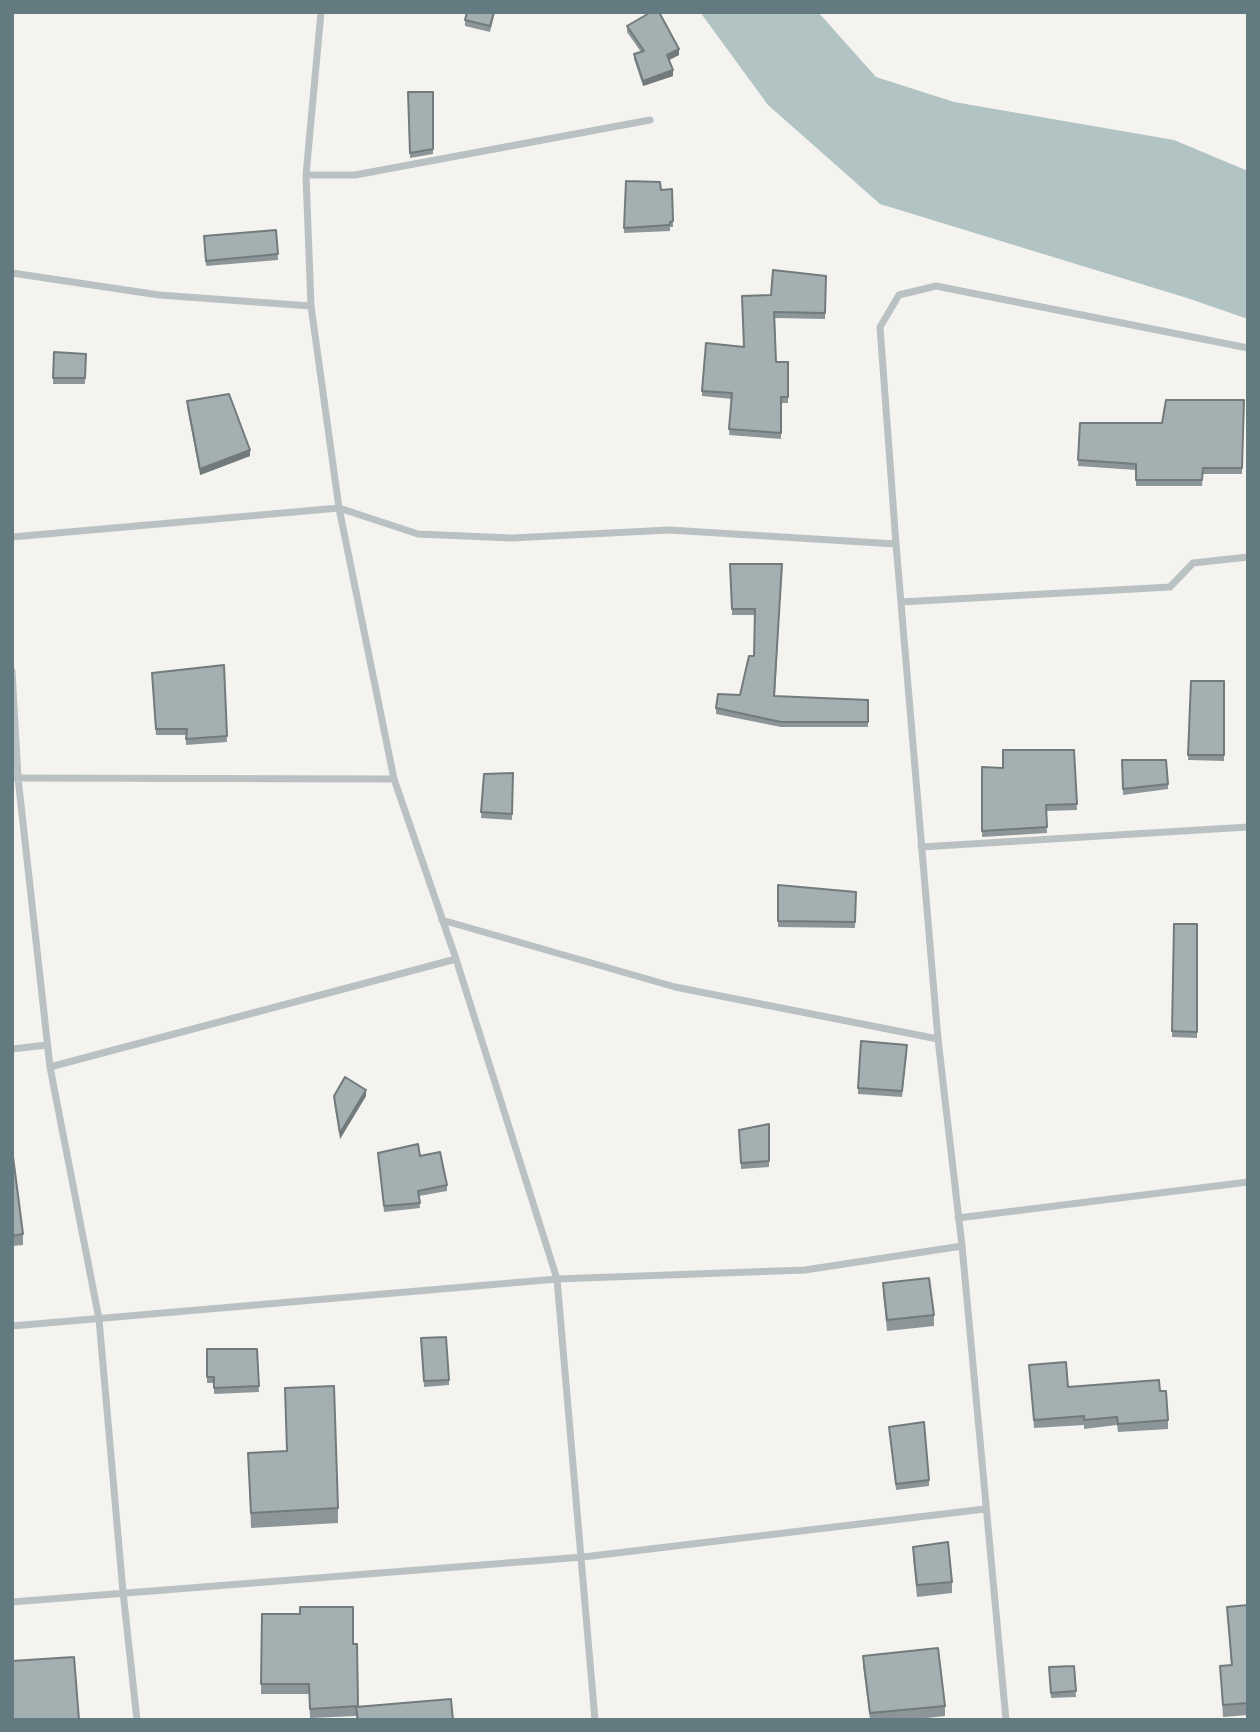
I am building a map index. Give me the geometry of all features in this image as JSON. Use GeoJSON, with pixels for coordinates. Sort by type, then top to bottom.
{"type":"FeatureCollection","features":[{"type":"Feature","properties":{"kind":"street"},"geometry":{"type":"LineString","coordinates":[[321,12],[306,175],[311,306],[339,508],[394,779],[456,959],[557,1279],[595,1720]]}},
{"type":"Feature","properties":{"kind":"street"},"geometry":{"type":"LineString","coordinates":[[306,175],[355,175],[650,120]]}},
{"type":"Feature","properties":{"kind":"street"},"geometry":{"type":"LineString","coordinates":[[12,273],[159,295],[311,306]]}},
{"type":"Feature","properties":{"kind":"street"},"geometry":{"type":"LineString","coordinates":[[1006,1720],[962,1246],[938,1039],[880,327],[899,295],[936,286],[1248,348]]}},
{"type":"Feature","properties":{"kind":"street"},"geometry":{"type":"LineString","coordinates":[[12,537],[339,508],[418,534],[512,538],[669,530],[896,544]]}},
{"type":"Feature","properties":{"kind":"street"},"geometry":{"type":"LineString","coordinates":[[901,602],[1170,587],[1193,563],[1248,556]]}},
{"type":"Feature","properties":{"kind":"street"},"geometry":{"type":"LineString","coordinates":[[12,671],[15,778],[50,1068],[99,1318],[137,1720]]}},
{"type":"Feature","properties":{"kind":"street"},"geometry":{"type":"LineString","coordinates":[[15,778],[394,779]]}},
{"type":"Feature","properties":{"kind":"street"},"geometry":{"type":"LineString","coordinates":[[921,847],[1248,827]]}},
{"type":"Feature","properties":{"kind":"street"},"geometry":{"type":"LineString","coordinates":[[442,920],[675,987],[938,1039]]}},
{"type":"Feature","properties":{"kind":"street"},"geometry":{"type":"LineString","coordinates":[[50,1068],[456,959]]}},
{"type":"Feature","properties":{"kind":"street"},"geometry":{"type":"LineString","coordinates":[[12,1049],[47,1045]]}},
{"type":"Feature","properties":{"kind":"street"},"geometry":{"type":"LineString","coordinates":[[958,1218],[1248,1182]]}},
{"type":"Feature","properties":{"kind":"street"},"geometry":{"type":"LineString","coordinates":[[12,1326],[557,1279],[805,1270],[962,1246]]}},
{"type":"Feature","properties":{"kind":"street"},"geometry":{"type":"LineString","coordinates":[[12,1602],[583,1557],[985,1509]]}},
{"type":"Feature","properties":{"kind":"shaded area"},"geometry":{"type":"Polygon","coordinates":[[[700,12],[818,12],[876,77],[954,102],[1174,140],[1248,171],[1248,319],[880,204],[768,105],[700,12]]]}},
{"type":"Feature","properties":{"kind":"building"},"geometry":{"type":"Polygon","coordinates":[[[467,12],[494,12],[490,26],[465,20],[467,12]]]}},
{"type":"Feature","properties":{"kind":"building"},"geometry":{"type":"Polygon","coordinates":[[[651,12],[659,12],[679,49],[667,55],[673,70],[643,81],[634,54],[644,51],[627,26],[651,12]]]}},
{"type":"Feature","properties":{"kind":"building"},"geometry":{"type":"Polygon","coordinates":[[[408,92],[433,92],[433,149],[410,153],[408,92]]]}},
{"type":"Feature","properties":{"kind":"building"},"geometry":{"type":"Polygon","coordinates":[[[626,181],[660,182],[661,190],[672,189],[673,221],[670,225],[624,228],[626,181]]]}},
{"type":"Feature","properties":{"kind":"building"},"geometry":{"type":"Polygon","coordinates":[[[276,230],[278,254],[206,261],[204,236],[276,230]]]}},
{"type":"Feature","properties":{"kind":"building"},"geometry":{"type":"Polygon","coordinates":[[[773,270],[826,276],[825,313],[774,312],[776,362],[788,362],[788,397],[781,397],[781,433],[729,429],[732,393],[702,391],[706,343],[744,347],[742,296],[771,295],[773,270]]]}},
{"type":"Feature","properties":{"kind":"building"},"geometry":{"type":"Polygon","coordinates":[[[54,352],[86,354],[85,378],[53,378],[54,352]]]}},
{"type":"Feature","properties":{"kind":"building"},"geometry":{"type":"Polygon","coordinates":[[[229,394],[250,450],[200,469],[187,401],[229,394]]]}},
{"type":"Feature","properties":{"kind":"building"},"geometry":{"type":"Polygon","coordinates":[[[1166,400],[1244,400],[1242,468],[1203,468],[1202,480],[1136,480],[1136,464],[1078,460],[1080,423],[1162,423],[1166,400]]]}},
{"type":"Feature","properties":{"kind":"building"},"geometry":{"type":"Polygon","coordinates":[[[730,564],[782,564],[774,696],[868,700],[868,722],[781,722],[716,708],[718,694],[740,695],[749,656],[754,656],[755,609],[732,609],[730,564]]]}},
{"type":"Feature","properties":{"kind":"building"},"geometry":{"type":"Polygon","coordinates":[[[224,665],[227,736],[186,739],[187,729],[156,729],[152,673],[224,665]]]}},
{"type":"Feature","properties":{"kind":"building"},"geometry":{"type":"Polygon","coordinates":[[[1191,681],[1224,681],[1224,755],[1188,755],[1191,681]]]}},
{"type":"Feature","properties":{"kind":"building"},"geometry":{"type":"Polygon","coordinates":[[[1003,750],[1074,750],[1077,804],[1046,805],[1047,827],[982,831],[982,767],[1003,768],[1003,750]]]}},
{"type":"Feature","properties":{"kind":"building"},"geometry":{"type":"Polygon","coordinates":[[[1122,760],[1166,760],[1168,784],[1123,789],[1122,760]]]}},
{"type":"Feature","properties":{"kind":"building"},"geometry":{"type":"Polygon","coordinates":[[[513,773],[512,814],[481,812],[484,774],[513,773]]]}},
{"type":"Feature","properties":{"kind":"building"},"geometry":{"type":"Polygon","coordinates":[[[778,885],[856,892],[855,922],[778,921],[778,885]]]}},
{"type":"Feature","properties":{"kind":"building"},"geometry":{"type":"Polygon","coordinates":[[[1174,924],[1197,924],[1197,1032],[1172,1031],[1174,924]]]}},
{"type":"Feature","properties":{"kind":"building"},"geometry":{"type":"Polygon","coordinates":[[[861,1041],[907,1045],[902,1091],[858,1088],[861,1041]]]}},
{"type":"Feature","properties":{"kind":"building"},"geometry":{"type":"Polygon","coordinates":[[[345,1077],[366,1090],[340,1133],[334,1096],[345,1077]]]}},
{"type":"Feature","properties":{"kind":"building"},"geometry":{"type":"Polygon","coordinates":[[[769,1124],[769,1161],[741,1163],[739,1130],[769,1124]]]}},
{"type":"Feature","properties":{"kind":"building"},"geometry":{"type":"Polygon","coordinates":[[[418,1144],[420,1156],[440,1152],[447,1185],[418,1191],[420,1203],[384,1206],[378,1153],[418,1144]]]}},
{"type":"Feature","properties":{"kind":"building"},"geometry":{"type":"Polygon","coordinates":[[[12,1149],[23,1234],[12,1236],[12,1149]]]}},
{"type":"Feature","properties":{"kind":"building"},"geometry":{"type":"Polygon","coordinates":[[[929,1278],[934,1315],[887,1320],[883,1283],[929,1278]]]}},
{"type":"Feature","properties":{"kind":"building"},"geometry":{"type":"Polygon","coordinates":[[[446,1337],[449,1380],[424,1381],[421,1338],[446,1337]]]}},
{"type":"Feature","properties":{"kind":"building"},"geometry":{"type":"Polygon","coordinates":[[[207,1349],[257,1349],[259,1386],[214,1388],[214,1377],[207,1377],[207,1349]]]}},
{"type":"Feature","properties":{"kind":"building"},"geometry":{"type":"Polygon","coordinates":[[[1066,1362],[1068,1387],[1159,1380],[1160,1391],[1166,1391],[1168,1420],[1118,1424],[1117,1417],[1084,1420],[1084,1416],[1034,1420],[1029,1365],[1066,1362]]]}},
{"type":"Feature","properties":{"kind":"building"},"geometry":{"type":"Polygon","coordinates":[[[334,1386],[338,1508],[251,1513],[248,1453],[287,1451],[285,1388],[334,1386]]]}},
{"type":"Feature","properties":{"kind":"building"},"geometry":{"type":"Polygon","coordinates":[[[924,1422],[929,1480],[896,1484],[889,1427],[924,1422]]]}},
{"type":"Feature","properties":{"kind":"building"},"geometry":{"type":"Polygon","coordinates":[[[948,1542],[952,1582],[917,1585],[913,1547],[948,1542]]]}},
{"type":"Feature","properties":{"kind":"building"},"geometry":{"type":"Polygon","coordinates":[[[1248,1605],[1248,1703],[1223,1705],[1220,1666],[1232,1665],[1227,1607],[1248,1605]]]}},
{"type":"Feature","properties":{"kind":"building"},"geometry":{"type":"Polygon","coordinates":[[[300,1607],[353,1607],[353,1644],[357,1644],[358,1706],[310,1709],[309,1684],[261,1684],[262,1614],[300,1614],[300,1607]]]}},
{"type":"Feature","properties":{"kind":"building"},"geometry":{"type":"Polygon","coordinates":[[[938,1648],[945,1706],[870,1713],[863,1656],[938,1648]]]}},
{"type":"Feature","properties":{"kind":"building"},"geometry":{"type":"Polygon","coordinates":[[[74,1657],[79,1720],[12,1720],[12,1661],[74,1657]]]}},
{"type":"Feature","properties":{"kind":"building"},"geometry":{"type":"Polygon","coordinates":[[[1074,1666],[1076,1691],[1051,1693],[1049,1667],[1074,1666]]]}},
{"type":"Feature","properties":{"kind":"building"},"geometry":{"type":"Polygon","coordinates":[[[451,1699],[453,1720],[358,1720],[356,1707],[451,1699]]]}}]}
